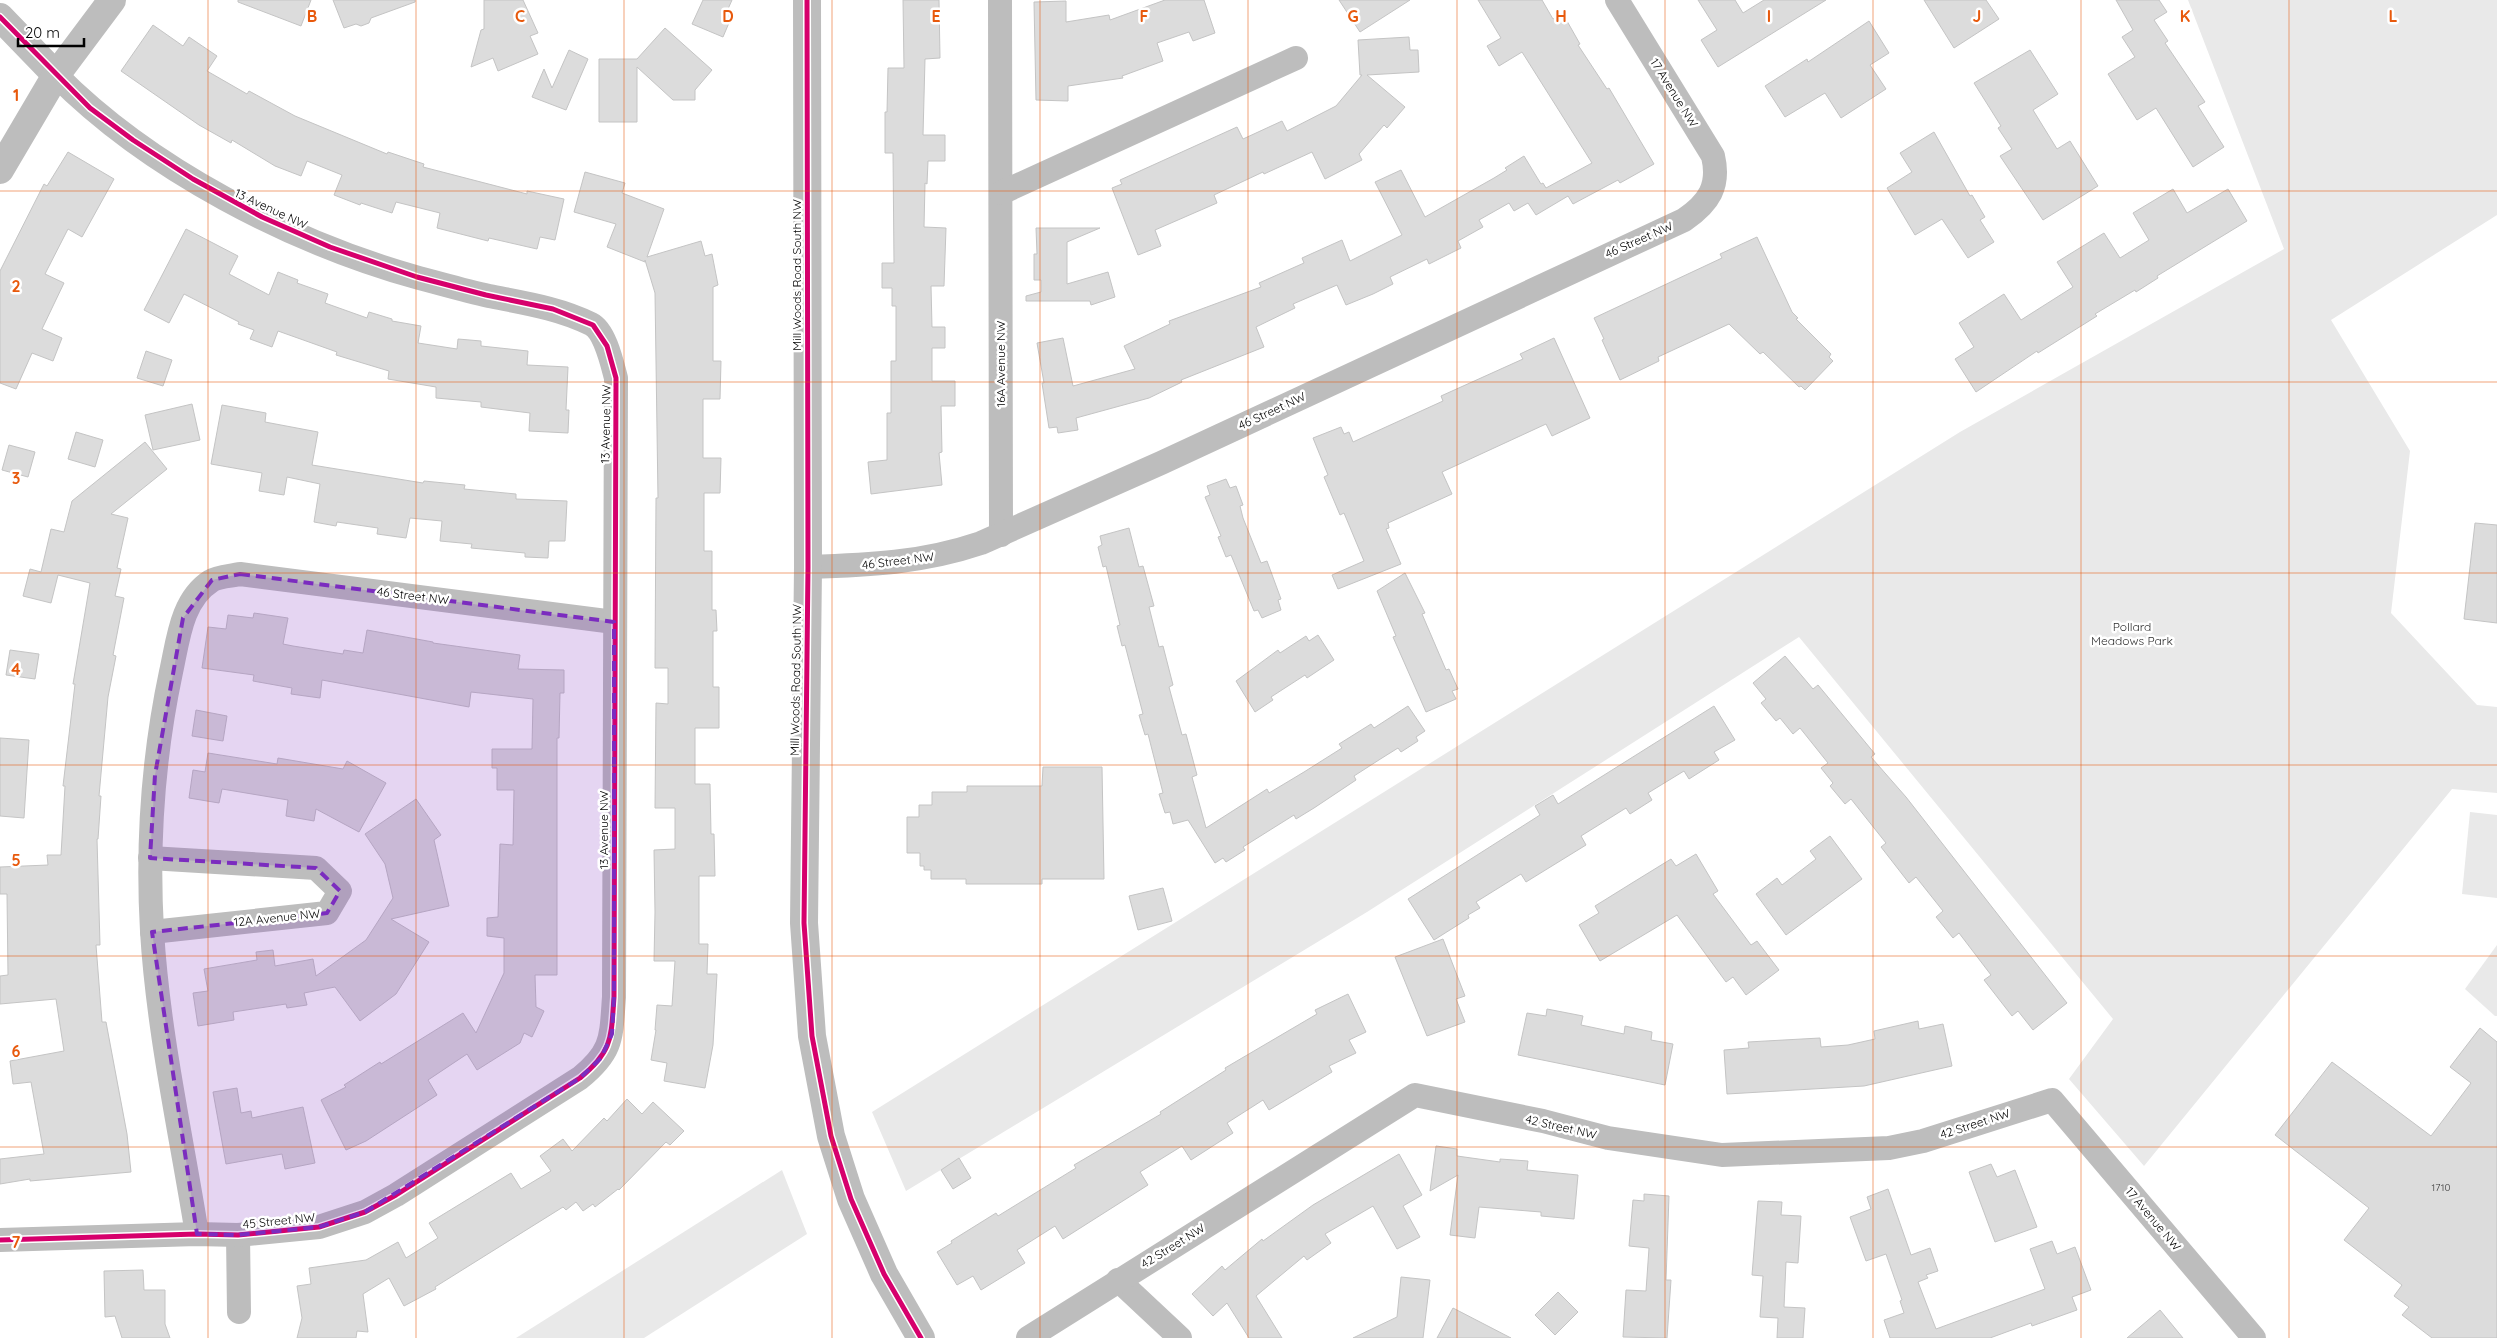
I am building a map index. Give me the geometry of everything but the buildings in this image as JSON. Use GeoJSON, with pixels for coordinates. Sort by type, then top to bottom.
{"type":"FeatureCollection","features":[{"type":"Feature","properties":{"kind":"street"},"geometry":{"type":"LineString","coordinates":[[0,170],[56,75],[112,0]]}},
{"type":"Feature","properties":{"kind":"street","name":"Mill Woods Road South NW"},"geometry":{"type":"LineString","coordinates":[[807,0],[808,568],[804,923],[812,1036],[816,1070],[831,1136],[851,1199],[884,1274],[921,1338]]}},
{"type":"Feature","properties":{"kind":"street","name":"16A Avenue NW"},"geometry":{"type":"LineString","coordinates":[[1000,0],[1001,534]]}},
{"type":"Feature","properties":{"kind":"street","name":"17 Avenue NW"},"geometry":{"type":"LineString","coordinates":[[1617,0],[1713,156],[1716,168],[1713,190]]}},
{"type":"Feature","properties":{"kind":"street","name":"13 Avenue NW"},"geometry":{"type":"LineString","coordinates":[[0,17],[90,108],[132,140],[194,179],[262,217],[330,247],[417,277],[486,295],[553,309],[593,325],[607,346],[616,378],[614,997],[612,1034],[608,1049],[601,1058]]}},
{"type":"Feature","properties":{"kind":"street"},"geometry":{"type":"LineString","coordinates":[[1001,193],[1296,58]]}},
{"type":"Feature","properties":{"kind":"street","name":"46 Street NW"},"geometry":{"type":"LineString","coordinates":[[808,568],[894,564],[917,560],[960,550],[1001,534],[1197,446],[1684,220],[1706,202],[1713,190]]}},
{"type":"Feature","properties":{"kind":"street","name":"46 Street NW"},"geometry":{"type":"LineString","coordinates":[[150,858],[155,775],[166,697],[181,626],[183,618],[196,595],[212,580],[240,574],[614,622]]}},
{"type":"Feature","properties":{"kind":"street"},"geometry":{"type":"LineString","coordinates":[[150,858],[152,932],[163,1024],[196,1234]]}},
{"type":"Feature","properties":{"kind":"street","name":"12A Avenue NW"},"geometry":{"type":"LineString","coordinates":[[150,858],[316,868],[340,891],[327,913],[152,932]]}},
{"type":"Feature","properties":{"kind":"street","name":"45 Street NW"},"geometry":{"type":"LineString","coordinates":[[0,1240],[196,1234],[238,1235],[320,1227],[364,1212],[396,1196],[580,1078],[601,1058]]}},
{"type":"Feature","properties":{"kind":"street","name":"42 Street NW"},"geometry":{"type":"LineString","coordinates":[[1028,1338],[1415,1095],[1544,1121],[1608,1138],[1722,1155],[1889,1148],[1923,1141],[2052,1100]]}},
{"type":"Feature","properties":{"kind":"street","name":"17 Avenue NW"},"geometry":{"type":"LineString","coordinates":[[2052,1100],[2254,1338]]}},
{"type":"Feature","properties":{"kind":"street"},"geometry":{"type":"LineString","coordinates":[[238,1235],[239,1312]]}},
{"type":"Feature","properties":{"kind":"street"},"geometry":{"type":"LineString","coordinates":[[1118,1280],[1180,1338]]}},
{"type":"Feature","properties":{"kind":"highlighted area"},"geometry":{"type":"Polygon","coordinates":[[[240,574],[614,622],[614,997],[612,1034],[601,1058],[580,1078],[365,1212],[319,1227],[238,1235],[197,1234],[152,932],[327,913],[340,891],[316,868],[150,858],[155,775],[183,618],[212,580],[240,574]]]}},
{"type":"Feature","properties":{"kind":"green space","name":"Pollard Meadows Park"},"geometry":{"type":"Polygon","coordinates":[[[2188,0],[2497,0],[2497,215],[2331,320],[2410,451],[2391,613],[2477,705],[2497,707],[2497,793],[2452,789],[2144,1166],[2069,1079],[2113,1019],[1799,637],[1367,912],[906,1191],[872,1112],[1960,432],[2284,249],[2188,0]]]}},
{"type":"Feature","properties":{"kind":"green space"},"geometry":{"type":"Polygon","coordinates":[[[2470,812],[2497,815],[2497,898],[2462,894],[2470,812]]]}},
{"type":"Feature","properties":{"kind":"green space"},"geometry":{"type":"Polygon","coordinates":[[[2497,945],[2497,1016],[2495,1016],[2465,989],[2497,945]]]}},
{"type":"Feature","properties":{"kind":"green space"},"geometry":{"type":"Polygon","coordinates":[[[782,1170],[807,1234],[644,1338],[516,1338],[782,1170]]]}},
{"type":"Feature","properties":{"kind":"cycle path"},"geometry":{"type":"LineString","coordinates":[[807,0],[808,567],[804,923],[812,1036],[831,1136],[851,1199],[884,1274],[921,1338]]}},
{"type":"Feature","properties":{"kind":"cycle path"},"geometry":{"type":"LineString","coordinates":[[0,17],[90,108],[133,140],[193,179],[262,217],[330,247],[417,277],[486,295],[553,309],[593,325],[607,346],[616,378],[614,997],[611,1034],[599,1060],[580,1078],[396,1195],[365,1212],[319,1227],[238,1235],[197,1234],[0,1240]]}}]}
